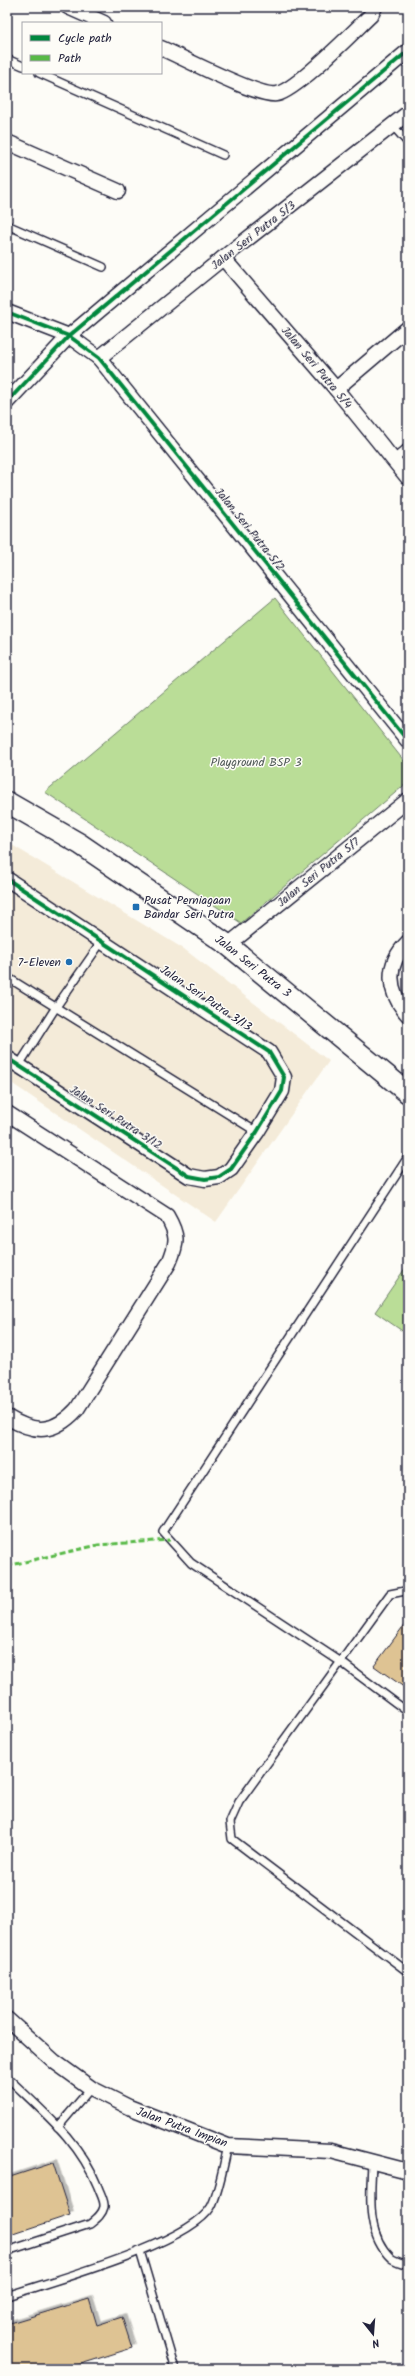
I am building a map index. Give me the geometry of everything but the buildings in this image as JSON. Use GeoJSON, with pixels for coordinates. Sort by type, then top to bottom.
{"type":"FeatureCollection","features":[{"type":"Feature","properties":{"kind":"street"},"geometry":{"type":"LineString","coordinates":[[68,7],[102,22]]}},
{"type":"Feature","properties":{"kind":"street"},"geometry":{"type":"LineString","coordinates":[[162,48],[258,91],[277,94],[297,83],[370,15],[375,7]]}},
{"type":"Feature","properties":{"kind":"street"},"geometry":{"type":"LineString","coordinates":[[7,402],[69,336],[408,51]]}},
{"type":"Feature","properties":{"kind":"street","name":"Jalan Seri Putra 5/3"},"geometry":{"type":"LineString","coordinates":[[99,358],[223,258],[408,113]]}},
{"type":"Feature","properties":{"kind":"street"},"geometry":{"type":"LineString","coordinates":[[7,142],[118,191]]}},
{"type":"Feature","properties":{"kind":"street","name":"Jalan Seri Putra 5/4"},"geometry":{"type":"LineString","coordinates":[[223,258],[336,389],[408,478]]}},
{"type":"Feature","properties":{"kind":"street","name":"Jalan Seri Putra 5/2"},"geometry":{"type":"LineString","coordinates":[[7,312],[69,336],[99,358],[408,741]]}},
{"type":"Feature","properties":{"kind":"street"},"geometry":{"type":"LineString","coordinates":[[336,389],[408,328]]}},
{"type":"Feature","properties":{"kind":"street","name":"Jalan Seri Putra 5/7"},"geometry":{"type":"LineString","coordinates":[[228,945],[408,800]]}},
{"type":"Feature","properties":{"kind":"street","name":"Jalan Seri Putra 3"},"geometry":{"type":"LineString","coordinates":[[7,802],[80,844],[228,945],[408,1093]]}},
{"type":"Feature","properties":{"kind":"street","name":"Jalan Seri Putra 3/13"},"geometry":{"type":"LineString","coordinates":[[7,879],[269,1052],[284,1077],[282,1091],[257,1132],[231,1169],[220,1177]]}},
{"type":"Feature","properties":{"kind":"street"},"geometry":{"type":"LineString","coordinates":[[408,942],[390,968],[393,991],[408,1015]]}},
{"type":"Feature","properties":{"kind":"street","name":"Jalan Seri Putra 3/12"},"geometry":{"type":"LineString","coordinates":[[7,1058],[188,1176],[205,1179],[220,1177]]}},
{"type":"Feature","properties":{"kind":"street"},"geometry":{"type":"LineString","coordinates":[[7,1112],[166,1216],[175,1231],[176,1247],[169,1263],[86,1395],[67,1420],[53,1427],[36,1430],[20,1425],[7,1417]]}},
{"type":"Feature","properties":{"kind":"street","name":"Jalan Putra Impian"},"geometry":{"type":"LineString","coordinates":[[7,2018],[55,2062],[91,2088],[129,2107],[228,2146],[331,2151],[408,2171]]}},
{"type":"Feature","properties":{"kind":"lane"},"geometry":{"type":"LineString","coordinates":[[7,59],[22,66]]}},
{"type":"Feature","properties":{"kind":"lane"},"geometry":{"type":"LineString","coordinates":[[40,74],[223,155]]}},
{"type":"Feature","properties":{"kind":"lane"},"geometry":{"type":"LineString","coordinates":[[393,126],[408,143]]}},
{"type":"Feature","properties":{"kind":"lane"},"geometry":{"type":"LineString","coordinates":[[7,225],[103,267]]}},
{"type":"Feature","properties":{"kind":"lane"},"geometry":{"type":"LineString","coordinates":[[393,460],[408,447]]}},
{"type":"Feature","properties":{"kind":"lane"},"geometry":{"type":"LineString","coordinates":[[19,1066],[56,1007],[102,941]]}},
{"type":"Feature","properties":{"kind":"lane"},"geometry":{"type":"LineString","coordinates":[[7,977],[257,1132]]}},
{"type":"Feature","properties":{"kind":"lane"},"geometry":{"type":"LineString","coordinates":[[408,1157],[163,1532],[191,1563],[341,1662],[408,1712]]}},
{"type":"Feature","properties":{"kind":"lane"},"geometry":{"type":"LineString","coordinates":[[408,1592],[405,1591],[390,1594],[239,1802],[230,1822],[232,1840],[408,1972]]}},
{"type":"Feature","properties":{"kind":"lane"},"geometry":{"type":"LineString","coordinates":[[7,2077],[74,2144],[89,2165],[103,2199],[104,2207],[100,2216],[90,2224],[7,2251]]}},
{"type":"Feature","properties":{"kind":"lane"},"geometry":{"type":"LineString","coordinates":[[58,2127],[91,2088]]}},
{"type":"Feature","properties":{"kind":"lane"},"geometry":{"type":"LineString","coordinates":[[7,2296],[163,2242],[204,2216],[211,2206],[228,2146]]}},
{"type":"Feature","properties":{"kind":"lane"},"geometry":{"type":"LineString","coordinates":[[372,2162],[371,2218],[380,2243],[391,2259],[408,2265]]}},
{"type":"Feature","properties":{"kind":"lane"},"geometry":{"type":"LineString","coordinates":[[140,2251],[175,2369]]}},
{"type":"Feature","properties":{"kind":"shaded area"},"geometry":{"type":"Polygon","coordinates":[[[7,842],[184,949],[329,1061],[216,1222],[7,1080],[7,842]]]}},
{"type":"Feature","properties":{"kind":"green space","name":"Playground BSP 3"},"geometry":{"type":"Polygon","coordinates":[[[275,598],[408,766],[408,782],[241,923],[45,792],[275,598]]]}},
{"type":"Feature","properties":{"kind":"green space"},"geometry":{"type":"Polygon","coordinates":[[[408,1264],[408,1335],[375,1312],[408,1264]]]}},
{"type":"Feature","properties":{"kind":"marked path"},"geometry":{"type":"LineString","coordinates":[[7,1566],[98,1545],[170,1540]]}},
{"type":"Feature","properties":{"kind":"cycle path"},"geometry":{"type":"LineString","coordinates":[[7,402],[69,336],[408,51]]}},
{"type":"Feature","properties":{"kind":"cycle path"},"geometry":{"type":"LineString","coordinates":[[7,312],[69,336],[99,358],[408,741]]}},
{"type":"Feature","properties":{"kind":"cycle path"},"geometry":{"type":"LineString","coordinates":[[7,879],[269,1052],[284,1077],[282,1091],[257,1132],[231,1169],[219,1177],[205,1179],[189,1176],[7,1058]]}},
{"type":"Feature","properties":{"kind":"place","name":"Pusat Perniagaan Bandar Seri Putra"},"geometry":{"type":"Point","coordinates":[136,907]}},
{"type":"Feature","properties":{"kind":"place","name":"7-Eleven"},"geometry":{"type":"Point","coordinates":[69,962]}}]}
